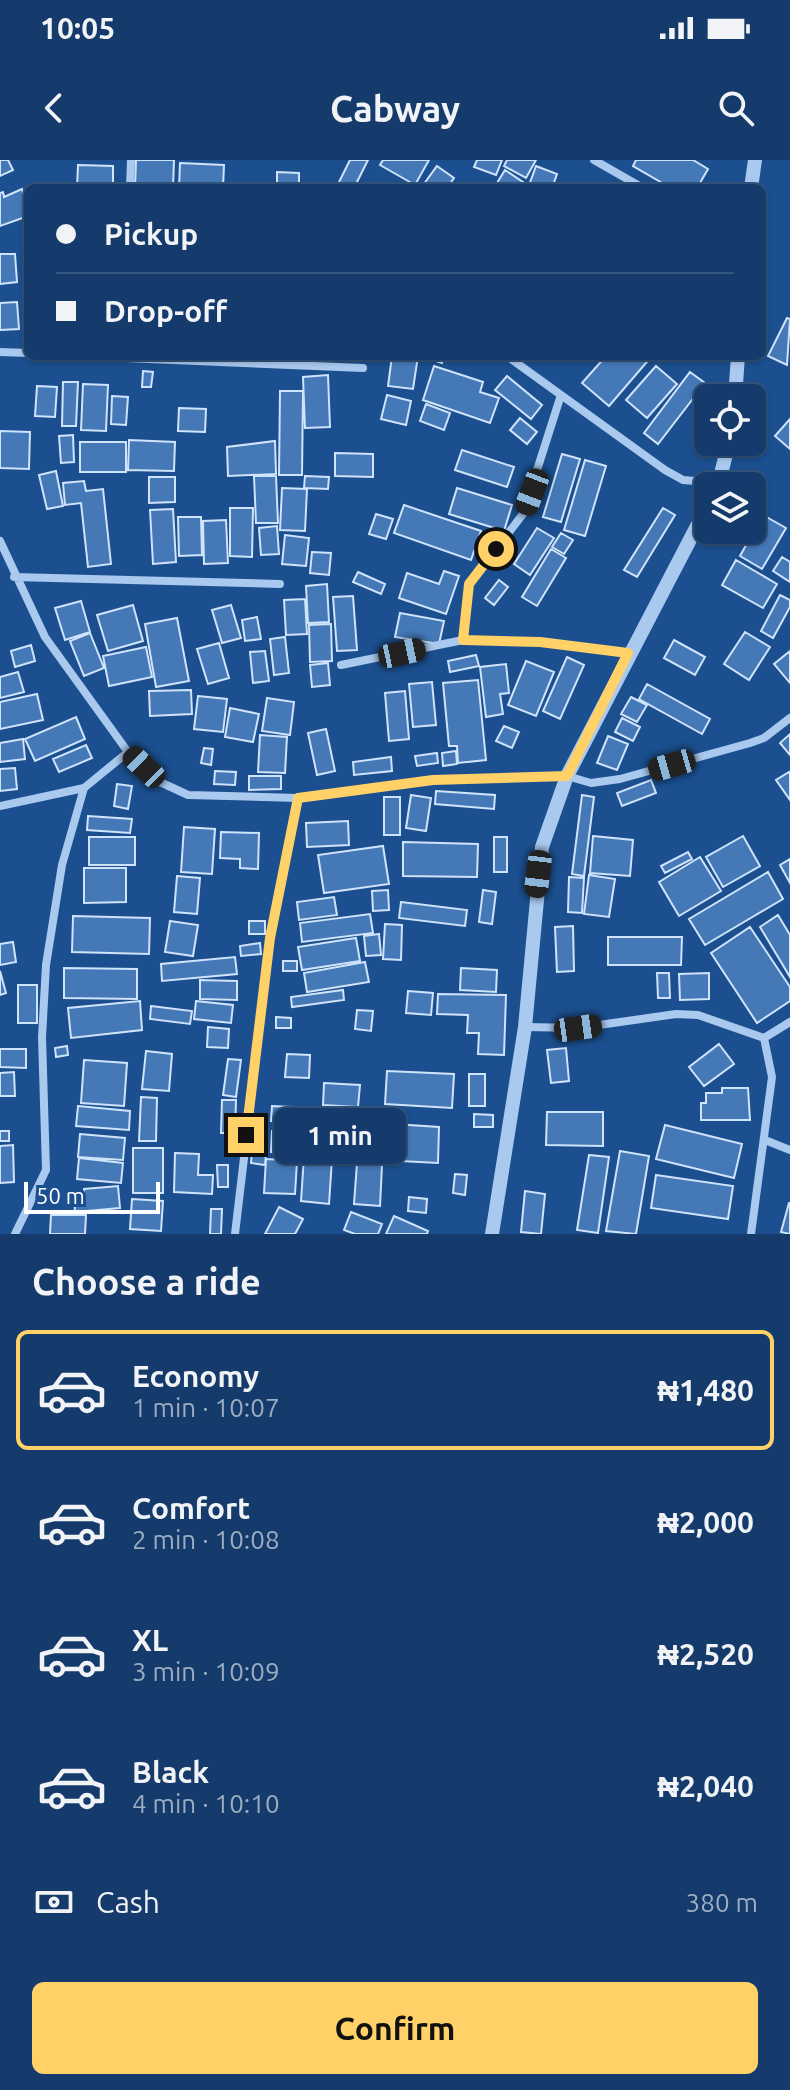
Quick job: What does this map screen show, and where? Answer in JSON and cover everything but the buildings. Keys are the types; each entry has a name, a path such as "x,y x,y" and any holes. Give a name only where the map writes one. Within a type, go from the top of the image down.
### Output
{"street":[{"path":"130,184 131,160"},
{"path":"594,160 636,184"},
{"path":"752,184 755,160"},
{"path":"0,352 24,353"},
{"path":"172,360 363,368"},
{"path":"512,360 560,398 683,480 694,481"},
{"path":"736,384 738,360"},
{"path":"463,640 469,584 523,514 560,398"},
{"path":"492,1234 525,1027 542,847 567,776 628,653 694,531"},
{"path":"0,541 14,577 45,637 128,752 160,782 188,795 298,798 433,780 567,776 591,783 620,779 750,743 764,738 790,718"},
{"path":"14,577 280,584"},
{"path":"341,665 463,640 540,642 628,653"},
{"path":"0,806 84,788 128,752"},
{"path":"15,1234 46,1170 42,1037 46,965 59,878 84,788"},
{"path":"235,1234 270,938 298,798"},
{"path":"525,1027 578,1028 687,1014 764,1038 790,1022"},
{"path":"751,1234 772,1077 764,1038"},
{"path":"765,1140 790,1150"}],"route":[{"path":"246,1135 270,938 298,798 433,780 567,776 628,653 540,642 463,640 469,584 496,549"}]}
